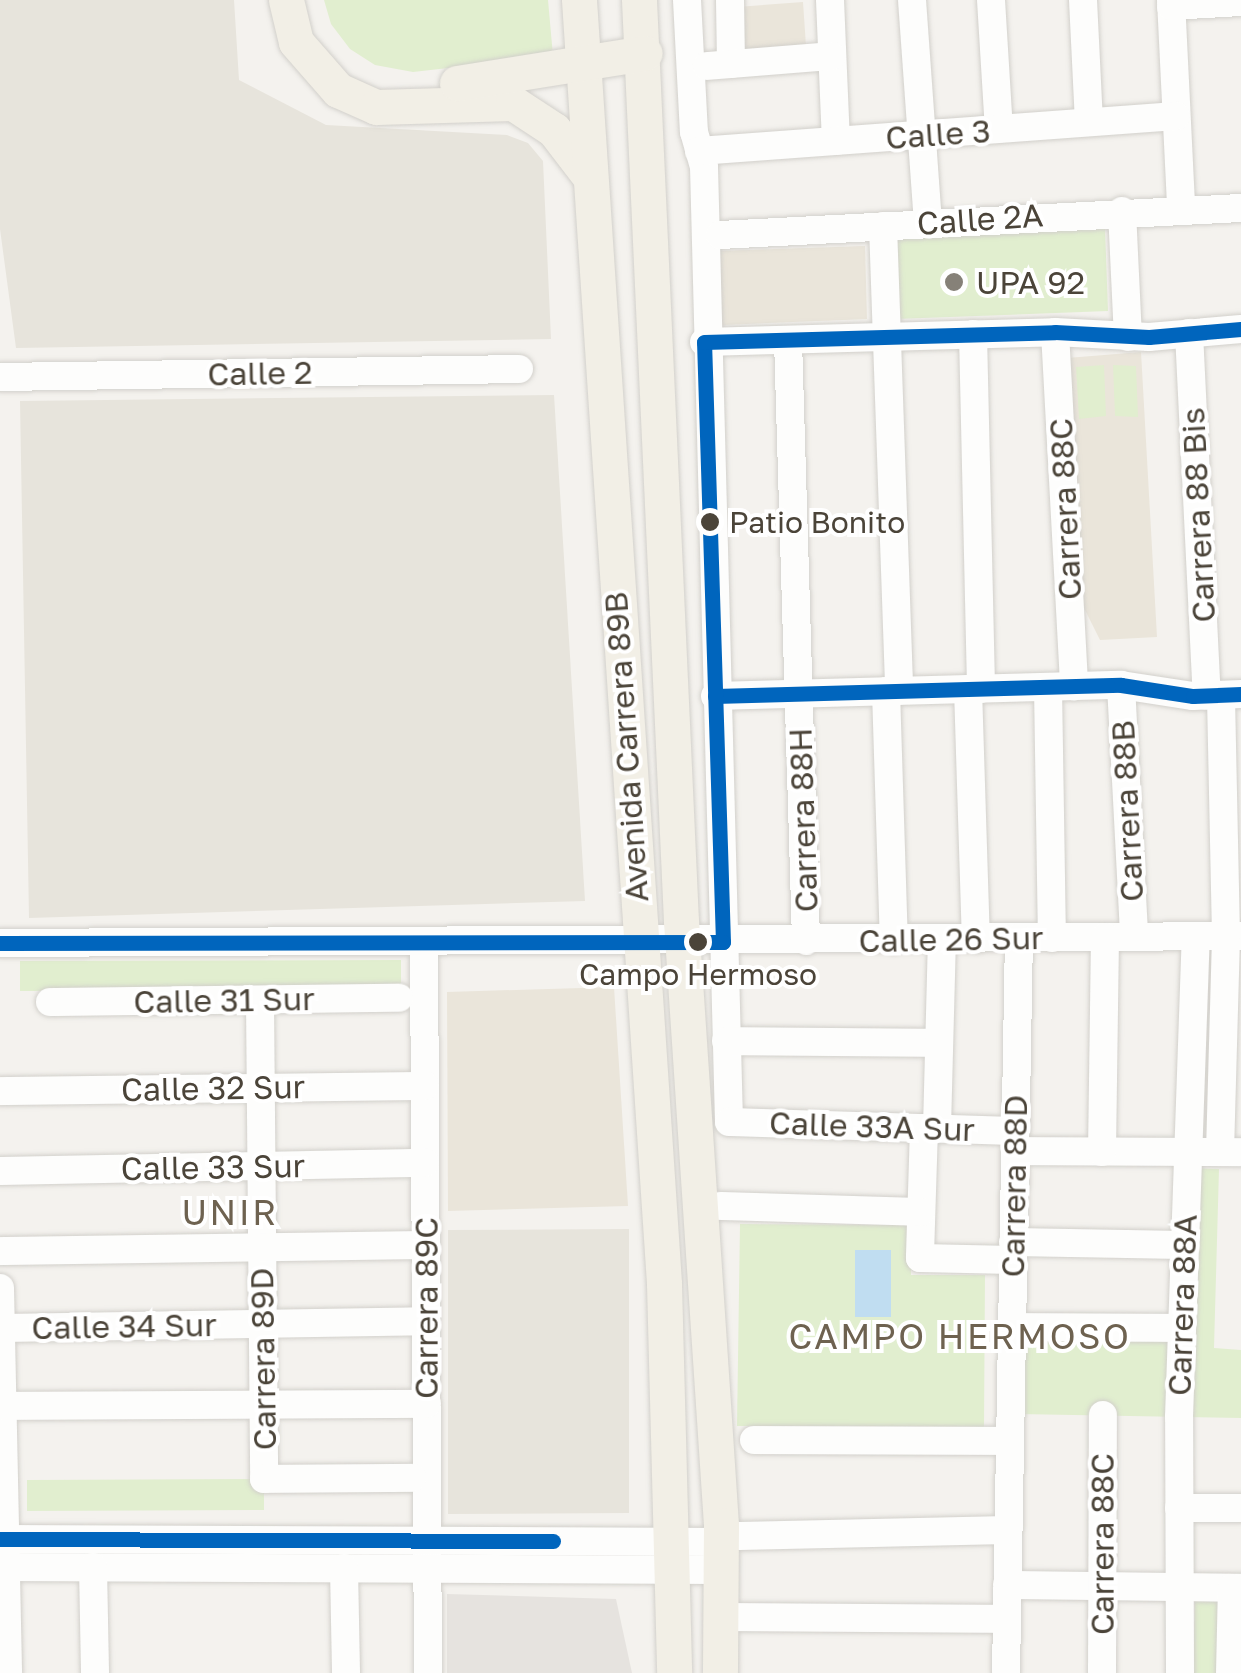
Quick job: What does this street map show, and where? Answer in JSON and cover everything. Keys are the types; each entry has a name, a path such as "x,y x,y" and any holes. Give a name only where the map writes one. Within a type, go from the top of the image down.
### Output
{"main road":[{"path":"286,0 302,52 338,90 376,107 513,103 554,130 590,177"},
{"path":"309,0 315,28 338,63 381,85 438,86 645,53"},
{"name":"Avenida Carrera 89B","path":"579,0 664,1284 674,1673"},
{"name":"Avenida Carrera 89B","path":"639,0 645,53 682,942 727,1549 720,1673"}],"street":[{"path":"687,0 699,151 726,1041 939,1043"},
{"path":"730,0 719,65 832,56"},
{"path":"830,0 836,141"},
{"path":"912,0 928,223"},
{"path":"991,0 999,129"},
{"path":"1083,0 1089,122"},
{"path":"1180,207 1171,3 1241,2"},
{"name":"Calle 3","path":"699,151 1176,116"},
{"name":"Calle 2A","path":"720,235 1180,207 1241,208"},
{"path":"1122,211 1128,337"},
{"path":"883,226 894,940"},
{"path":"704,342 1056,332 1128,337 1241,329"},
{"name":"Carrera 88C","path":"1052,938 1061,687 1056,332"},
{"name":"Carrera 88 Bis","path":"1189,333 1223,695 1234,936 1230,1152"},
{"path":"973,334 976,939"},
{"name":"Carrera 88H","path":"788,340 806,941"},
{"name":"Calle 2","path":"0,377 520,370"},
{"path":"715,696 1120,685 1223,695"},
{"name":"Carrera 88B","path":"1120,685 1134,937"},
{"name":"Carrera 88A","path":"1180,1673 1178,1508 1183,1245 1196,936"},
{"name":"Calle 26 Sur","path":"0,943 723,942 1234,936"},
{"path":"1102,1152 1104,937"},
{"name":"Carrera 88D","path":"1006,1673 1019,938"},
{"path":"942,939 939,1043 921,1212 920,1258 1183,1245"},
{"name":"Carrera 89C","path":"424,942 428,1673"},
{"name":"Calle 31 Sur","path":"50,1002 399,998"},
{"name":"Carrera 89D","path":"260,1000 264,1479 412,1478"},
{"name":"Calle 33A Sur","path":"726,1041 729,1122 931,1128 1102,1152 1230,1152"},
{"name":"Calle 32 Sur","path":"0,1091 425,1086"},
{"name":"Calle 33 Sur","path":"0,1171 426,1163"},
{"path":"720,1206 921,1212"},
{"path":"0,1251 426,1245"},
{"path":"0,1288 8,1673"},
{"name":"Calle 34 Sur","path":"1,1328 426,1321"},
{"path":"1012,1326 1182,1328"},
{"path":"2,1406 427,1404"},
{"name":"Carrera 88C","path":"1102,1415 1102,1673"},
{"path":"754,1440 1010,1441"},
{"path":"1178,1508 1241,1508"},
{"path":"3,1553 672,1556 1008,1530"},
{"path":"3,1553 93,1568 344,1568 428,1555"},
{"path":"93,1568 95,1673"},
{"path":"344,1568 346,1673"},
{"path":"1008,1585 1236,1588 1230,1673"},
{"path":"737,1617 1006,1619"}],"shaded area":[{"path":"0,0 234,0 239,80 326,125 507,135 528,143 543,161 551,339 16,348 0,229"},
{"path":"803,2 806,46 740,51 737,7"},
{"path":"865,246 867,319 722,325 720,251"},
{"path":"1141,352 1157,637 1100,640 1082,604 1067,358"},
{"path":"554,395 585,901 29,918 20,401"},
{"path":"614,987 628,1206 448,1211 447,992"},
{"path":"629,1229 629,1513 448,1514 448,1230"},
{"path":"447,1594 616,1599 632,1673 447,1673"}],"green space":[{"path":"324,0 548,0 553,56 413,72 375,65 350,49 331,24"},
{"path":"1105,229 1108,311 895,319 893,237"},
{"path":"1104,365 1106,416 1079,419 1076,367"},
{"path":"1113,365 1136,366 1138,417 1115,416"},
{"path":"401,960 401,990 20,991 20,961"},
{"path":"1186,1168 1219,1169 1214,1348 1241,1350 1241,1418 1018,1414 1021,1332 1179,1332"},
{"path":"740,1224 911,1225 911,1275 985,1275 984,1427 737,1426"},
{"path":"264,1479 264,1510 27,1511 27,1480"},
{"path":"1195,1598 1225,1599 1223,1673 1193,1673"}],"water":[{"path":"855,1250 891,1250 891,1317 855,1317"}],"transit line":[{"path":"723,942 704,342 1055,332 1149,337 1241,329"},
{"path":"715,696 1121,685 1193,696 1241,694"},
{"path":"0,943 723,942"},
{"path":"0,1539 553,1541"}],"place":[{"name":"UPA 92","path":"954,282"},
{"name":"Patio Bonito","path":"710,522"},
{"name":"Campo Hermoso","path":"698,942"}],"district":[{"name":"UNIR","path":"230,1212"},
{"name":"CAMPO HERMOSO","path":"960,1336"}]}
